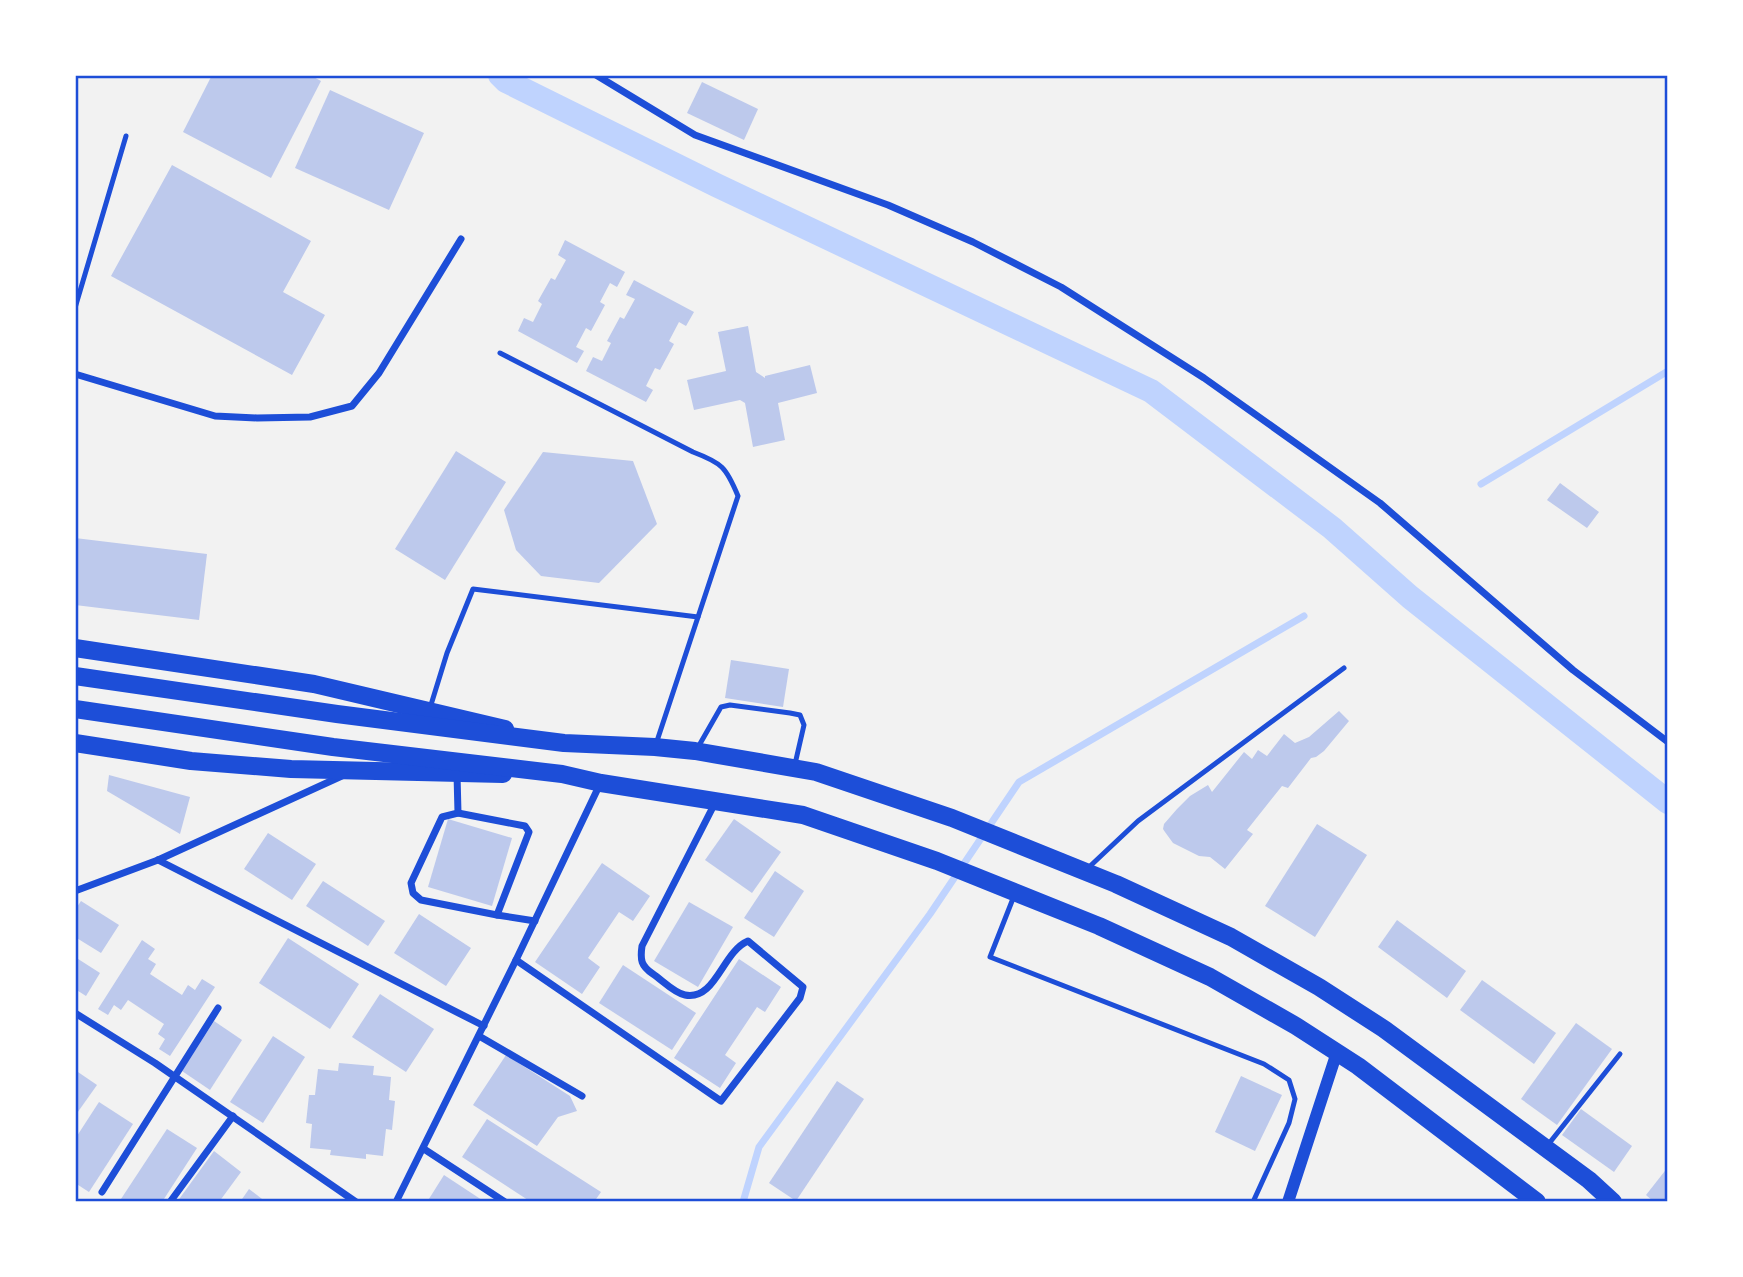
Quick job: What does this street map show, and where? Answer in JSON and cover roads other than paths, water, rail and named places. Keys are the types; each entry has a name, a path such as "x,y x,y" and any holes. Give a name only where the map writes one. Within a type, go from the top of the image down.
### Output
{"main road":[{"path":"75,648 313,684 564,743"},
{"path":"75,676 564,743 695,751 816,772 918,807 1084,871 1231,937 1320,987 1384,1029 1589,1180 1613,1202"},
{"path":"75,709 333,747 562,775 803,815 904,850 1099,926 1210,977 1337,1052 1537,1202"},
{"path":"75,743 191,761 291,769 562,775"}],"street":[{"path":"596,75 695,135 888,205 973,242 1061,287 1204,378 1380,503 1573,670 1668,742"},
{"path":"75,374 215,416 310,417 352,406 379,373 461,239"},
{"path":"75,891 158,860 354,771"},
{"path":"457,773 458,814"},
{"path":"396,1202 601,783"},
{"path":"516,960 721,1101 800,998 803,987 748,941 738,945 706,991 695,995 683,995 644,968 640,959 642,946 716,801"},
{"path":"497,915 529,832 525,826 458,814 442,817 411,883 413,893 421,900 497,915 535,921"},
{"path":"158,860 484,1026"},
{"path":"102,1192 218,1008"},
{"path":"75,1013 233,1116 356,1202"},
{"path":"479,1036 582,1096"},
{"path":"1288,1202 1337,1052"},
{"path":"170,1202 233,1116"},
{"path":"424,1149 505,1202"}],"lane":[{"path":"75,308 126,136"},
{"path":"500,353 693,452 718,461 731,477 738,496 654,747"},
{"path":"430,711 447,653 473,589 698,617"},
{"path":"1084,871 1138,821 1344,668"},
{"path":"695,751 721,707 730,705 790,713 800,715 804,726 794,768"},
{"path":"1008,890 989,957 1264,1064 1289,1080 1295,1099 1289,1123 1253,1202"},
{"path":"1545,1148 1619,1054"}],"waterway":[{"path":"500,75 506,81 716,185 1151,391 1332,528 1410,597 1668,802"},
{"path":"1481,484 1668,371"},
{"path":"743,1202 759,1147 930,914 1019,782 1304,616"}]}
